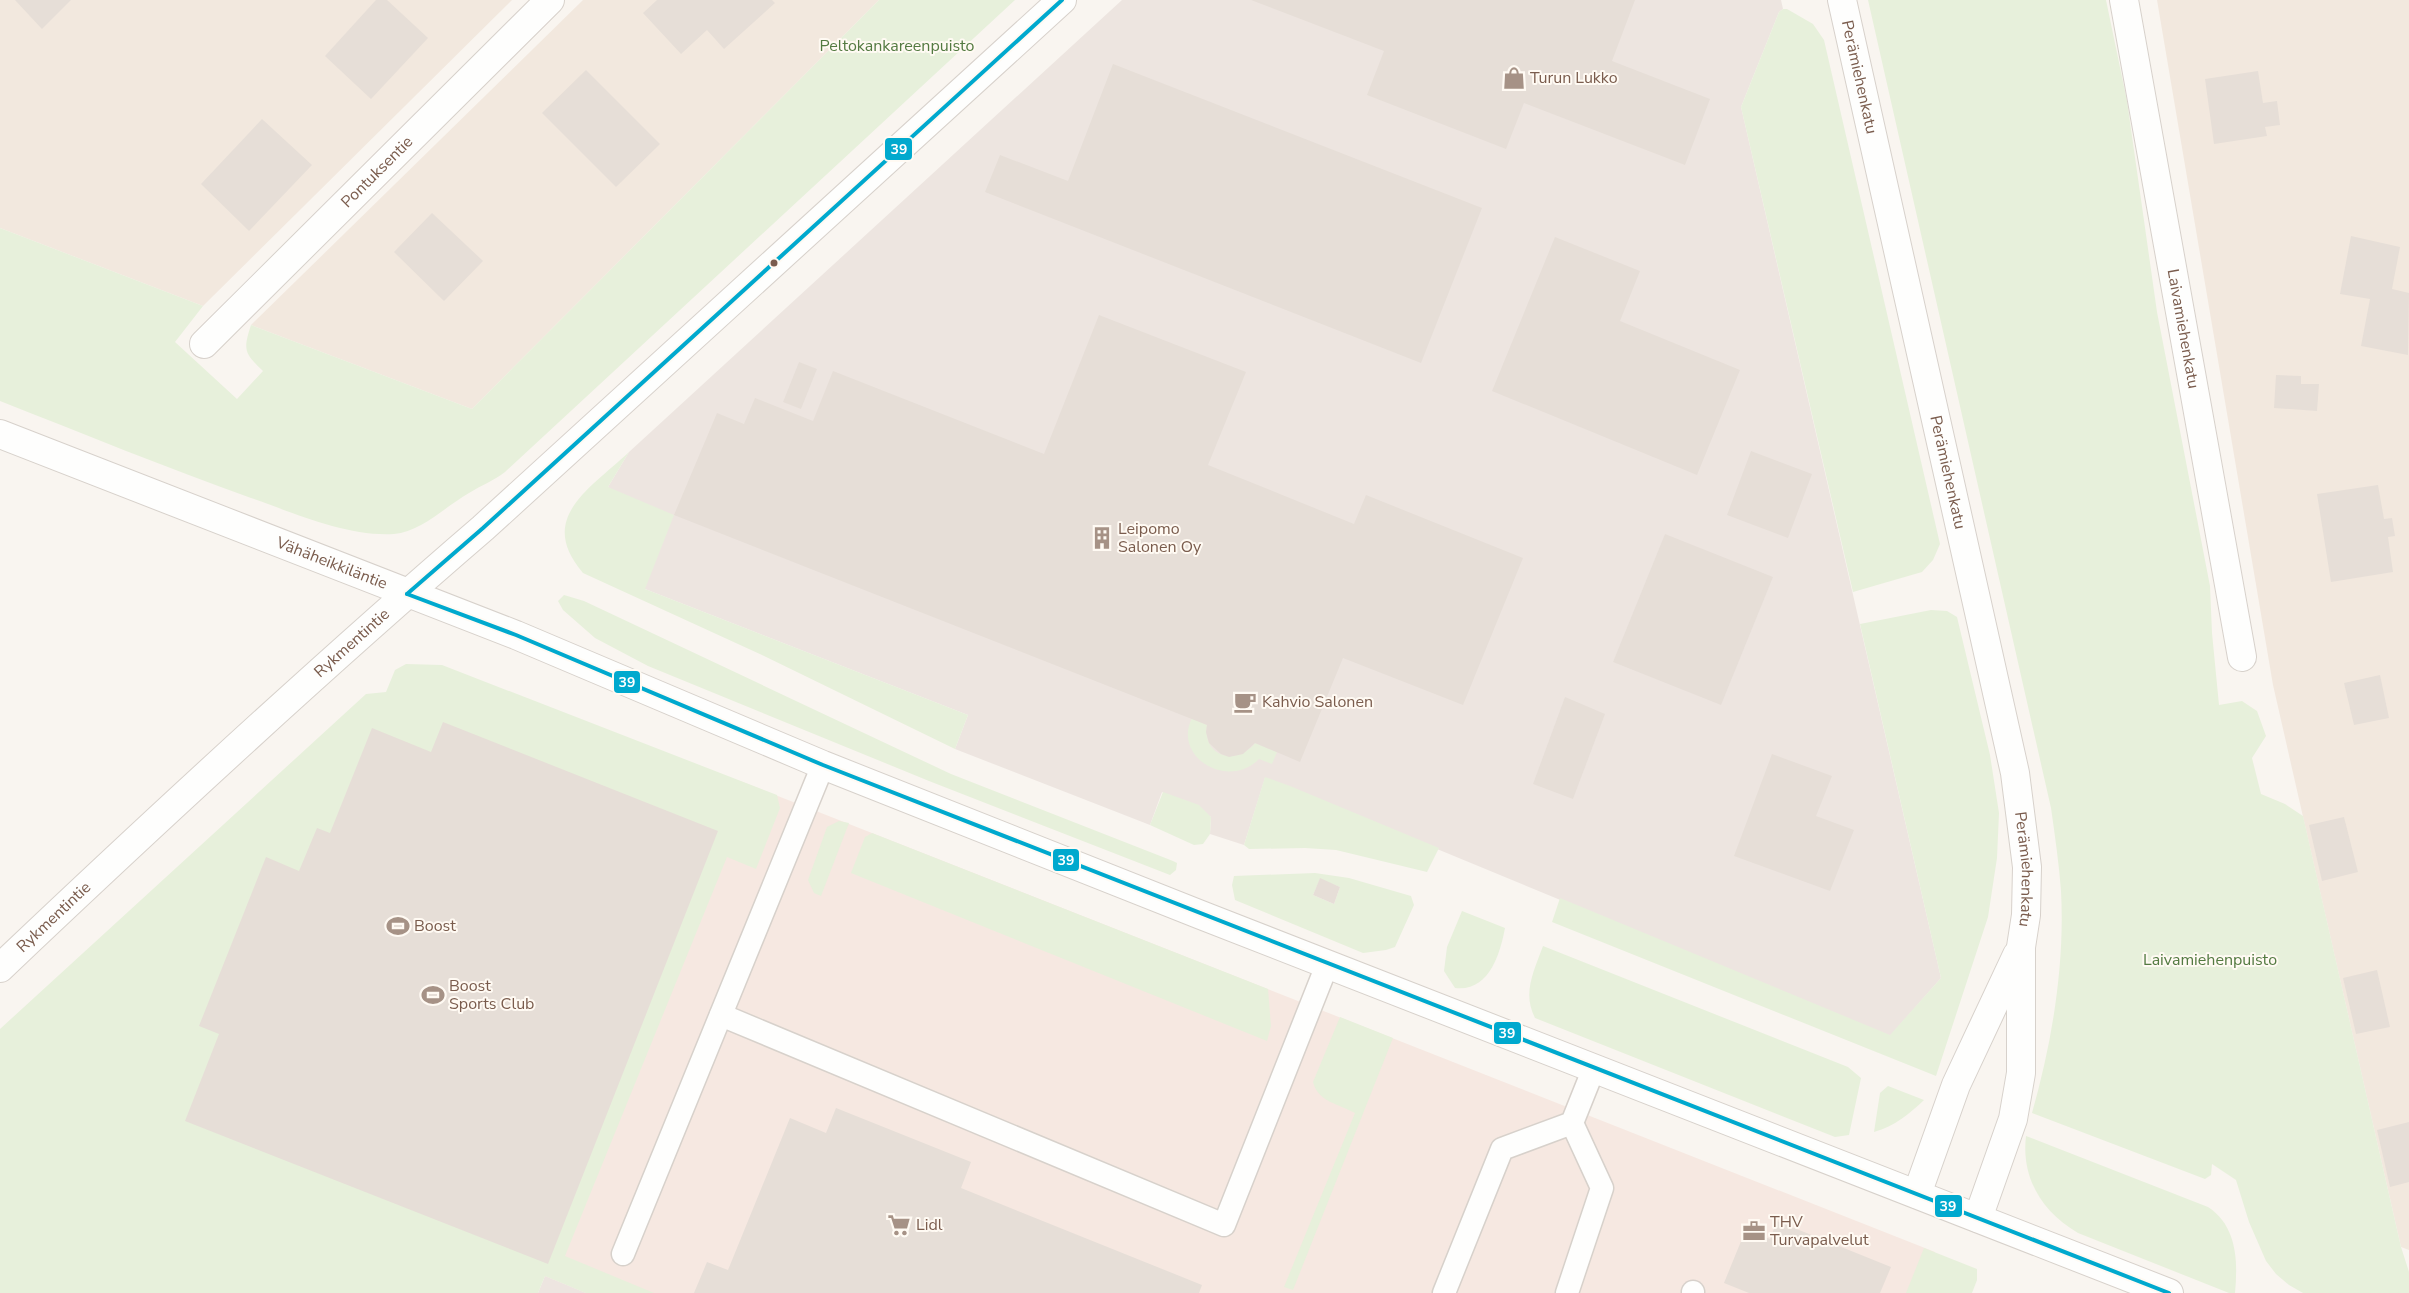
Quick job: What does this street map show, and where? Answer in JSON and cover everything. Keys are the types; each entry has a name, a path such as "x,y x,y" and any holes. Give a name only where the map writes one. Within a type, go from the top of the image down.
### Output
{"street":[{"name":"Pontuksentie","path":"204,344 550,0"},
{"name":"Rykmentintie","path":"0,968 130,844 407,594 484,528 1062,0"},
{"name":"Perämiehenkatu","path":"1842,0 2015,772 2026,867 2026,915 2021,947 2021,1073 2013,1119 1978,1218"},
{"name":"Laivamiehenkatu","path":"2124,0 2242,657"},
{"name":"Vähäheikkiläntie","path":"0,434 516,635 823,765 1327,965 2169,1293"},
{"name":"Perämiehenkatu","path":"1917,1194 1956,1085 2021,947"}],"lane":[{"path":"623,1254 823,765"},
{"path":"721,1015 1224,1225 1327,965"},
{"path":"1567,1293 1602,1188 1572,1123 1594,1068"},
{"path":"1444,1293 1502,1149 1572,1123"}],"shaded area":[{"path":"0,0 512,0 203,306 0,228"},
{"path":"583,0 879,0 472,409 251,325"},
{"path":"1122,0 1781,0 1783,9 1779,12 1741,107 1941,978 1890,1036 1265,778 1244,845 1210,834 1211,817 1162,792 1150,825 955,749 968,715 645,589 608,487 629,452"},
{"path":"2157,0 2409,0 2409,1250 2401,1247 2273,685"},
{"path":"740,781 1935,1252 1919,1293 586,1293 545,1276"},
{"path":"545,1276 586,1293 538,1293"}],"green space":[{"name":"Peltokankareenpuisto","path":"879,0 1015,0 505,472 460,498 414,529 394,534 376,534 358,532 321,523 188,475 0,401 0,228 203,306 175,342 237,399 263,371 252,360 247,351 246,346 251,325 472,409"},
{"name":"Laivamiehenpuisto","path":"1868,0 2106,0 2127,101 2157,312 2210,586 2212,633 2219,705 2242,701 2257,711 2266,736 2252,758 2261,794 2285,804 2303,816 2401,1247 2409,1272 2409,1293 2303,1293 2289,1285 2276,1274 2266,1261 2249,1222 2236,1180 2212,1164 2211,1175 2205,1179 2032,1113 2046,1059 2056,1004 2061,947 2061,891 2051,808"},
{"path":"1787,9 1813,24 1824,40 1940,544 1933,560 1922,572 1853,592 1741,107 1779,12"},
{"path":"629,452 608,487 674,515 645,589 968,715 955,749 762,655 583,573 570,554 565,536 567,520 574,506 585,492"},
{"path":"564,595 584,601 951,774 1173,861 1177,863 1176,870 1170,875 929,781 648,666 595,638 563,610 558,601"},
{"path":"1931,610 1947,611 1957,617 1990,755 1999,813 1997,858 1988,917 1936,1076 1552,922 1560,898 1890,1035 1941,978 1860,624"},
{"name":"Boost","path":"406,664 442,665 777,795 780,808 756,869 727,857 565,1256 654,1293 586,1293 545,1276 538,1293 0,1293 0,1029 366,694 386,692 395,670"},
{"path":"1192,718 1207,725 1207,736 1215,751 1222,755 1239,755 1255,743 1277,752 1272,764 1259,759 1247,768 1233,771 1219,770 1207,765 1196,757 1190,746 1188,733"},
{"path":"1265,777 1439,848 1427,872 1336,850 1305,848 1249,849 1244,845"},
{"path":"1163,792 1199,805 1211,817 1210,834 1203,844 1194,845 1150,825"},
{"path":"839,821 849,823 821,896 814,893 808,880 827,827"},
{"path":"872,833 1268,989 1271,1026 1267,1041 851,873 865,837"},
{"path":"1315,873 1349,878 1411,896 1414,905 1395,947 1363,953 1235,900 1232,885 1234,876","holes":["1320,879 1340,887 1334,904 1313,895"]},
{"path":"1462,911 1505,928 1496,959 1484,978 1467,988 1455,988 1444,971 1447,947"},
{"path":"1543,946 1848,1067 1861,1078 1849,1135 1835,1137 1535,1018 1531,1009 1529,991 1533,973"},
{"path":"1340,1017 1393,1038 1293,1290 1284,1287 1355,1113 1324,1098 1319,1094 1313,1082"},
{"path":"1888,1086 1924,1100 1901,1119 1874,1132 1880,1093"},
{"path":"2026,1136 2208,1207 2225,1224 2234,1245 2235,1293 2229,1293 2078,1233 2065,1225 2044,1204 2031,1180 2025,1151"},
{"path":"1924,1248 1977,1269 1977,1280 1972,1293 1906,1293"}],"building":[{"path":"15,0 71,0 42,29"},
{"path":"376,0 387,0 428,38 371,99 325,56"},
{"path":"657,0 772,0 775,3 724,49 707,30 681,54 643,13"},
{"name":"Turun Lukko","path":"1251,0 1635,0 1612,61 1710,99 1685,165 1524,103 1506,149 1367,95 1384,51"},
{"path":"1113,64 1482,208 1421,363 985,192 1000,155 1068,181"},
{"path":"586,70 660,144 616,187 542,113"},
{"path":"2258,71 2263,103 2277,101 2280,125 2265,127 2267,136 2214,144 2205,79"},
{"path":"262,119 312,165 249,231 201,184"},
{"path":"432,213 483,261 444,301 394,252"},
{"path":"2351,236 2400,247 2392,289 2409,293 2408,355 2361,346 2370,299 2340,294"},
{"path":"1555,237 1640,271 1620,321 1740,370 1697,475 1492,391"},
{"name":"Leipomo Salonen Oy","path":"1099,315 1246,372 1208,465 1354,524 1366,495 1523,558 1463,705 1343,658 1300,762 1255,743 1243,754 1229,757 1221,754 1209,743 1206,732 1207,725 674,515 717,413 744,424 755,398 813,421 833,371 1044,454"},
{"path":"799,362 817,369 801,409 783,402"},
{"path":"2276,375 2301,376 2301,384 2319,384 2317,411 2274,408"},
{"path":"1751,451 1812,474 1788,538 1727,515"},
{"path":"2378,485 2384,519 2392,518 2395,536 2388,537 2393,572 2331,582 2317,494"},
{"path":"1665,534 1773,577 1721,705 1613,662"},
{"path":"2380,675 2389,718 2354,725 2344,683"},
{"path":"1565,697 1605,714 1573,799 1533,784"},
{"name":"Boost Sports Club","path":"443,722 718,831 548,1264 185,1121 219,1034 199,1026 266,857 299,871 317,828 330,833 372,728 431,752"},
{"path":"1772,754 1832,776 1816,816 1854,830 1830,891 1734,856"},
{"path":"2344,817 2358,872 2322,881 2309,825"},
{"path":"1320,878 1340,887 1334,904 1313,895"},
{"path":"2377,970 2390,1027 2356,1034 2343,978"},
{"name":"Lidl","path":"836,1108 971,1162 961,1188 1202,1285 1199,1293 694,1293 707,1262 728,1270 790,1118 826,1133"},
{"path":"2409,1122 2409,1182 2390,1187 2377,1130"},
{"path":"1777,1221 1891,1267 1880,1293 1749,1293 1724,1283 1746,1229 1770,1239"}],"transit line":[{"name":"39","path":"407,594 483,528 1062,0"},
{"name":"39","path":"407,594 516,635 823,765 2169,1293"}],"place":[{"name":"Turun Lukko","path":"1514,78"},
{"name":"Leipomo Salonen Oy","path":"1102,538"},
{"name":"Kahvio Salonen","path":"1245,702"},
{"name":"Boost","path":"398,926"},
{"name":"Boost Sports Club","path":"433,995"},
{"name":"Lidl","path":"899,1225"},
{"name":"THV Turvapalvelut","path":"1754,1231"}]}
